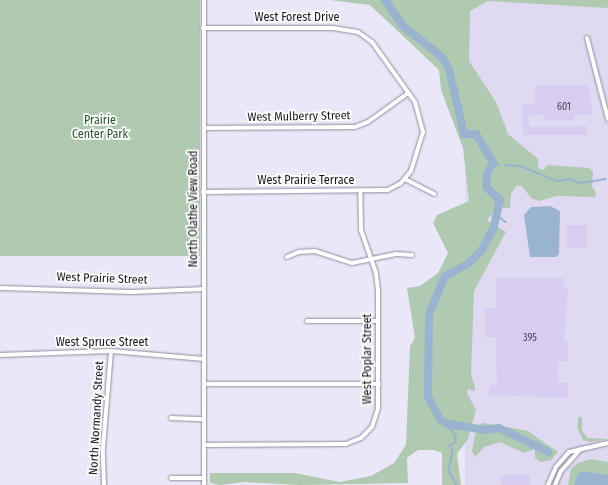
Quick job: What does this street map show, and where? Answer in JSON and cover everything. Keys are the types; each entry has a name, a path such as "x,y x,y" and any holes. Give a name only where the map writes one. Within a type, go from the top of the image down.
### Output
{"street":[{"name":"North Olathe View Road","path":"204,0 204,485"},
{"name":"West Forest Drive","path":"203,28 352,30 372,42 408,93"},
{"path":"587,38 608,119"},
{"name":"West Mulberry Street","path":"204,128 355,127 374,119 408,93"},
{"name":"West Prairie Terrace","path":"204,192 388,190 405,179 414,165 423,132 420,112 408,93"},
{"path":"405,179 434,194"},
{"name":"West Poplar Street","path":"204,445 350,443 364,436 376,420 379,384 378,290 372,261 361,230 360,191"},
{"path":"287,257 299,252 315,251 352,263 372,261 388,255 412,255"},
{"name":"West Prairie Street","path":"0,288 132,292 204,289"},
{"path":"307,320 378,321"},
{"name":"West Spruce Street","path":"0,355 111,352 204,359"},
{"name":"North Normandy Street","path":"104,485 103,447 111,352"},
{"path":"204,384 379,384"},
{"path":"171,418 204,419"},
{"path":"548,485 561,459 569,452 608,443"},
{"path":"555,485 561,471 581,449"},
{"path":"171,478 204,478"}],"shaded area":[{"path":"465,1 608,1 608,485 465,485"}],"green space":[{"name":"Prairie Center Park","path":"0,0 200,0 200,256 0,256"},
{"path":"330,0 608,0 608,8 488,1 470,11 469,61 496,102 508,134 538,159 538,168 543,170 548,165 589,168 593,171 592,187 596,192 595,197 557,196 539,201 531,198 522,186 516,186 511,194 510,208 497,208 487,220 506,232 474,291 471,373 475,391 468,389 467,393 476,410 468,439 457,454 461,485 442,485 442,453 434,450 418,450 407,458 408,483 300,485 244,482 220,485 210,483 210,473 295,473 340,482 371,476 394,463 406,445 410,346 415,338 407,288 420,286 438,273 448,253 433,223 437,215 469,201 463,148 441,90 439,70 370,5"},
{"path":"579,416 582,418 582,431 588,438 608,439 590,442 583,440 577,427"},
{"path":"484,423 528,431 558,452 551,460 541,462 535,458 535,449 524,453 500,442 484,447 475,457 472,451 475,435 478,425"},
{"path":"590,459 608,462 608,475 580,472 574,485 568,485 571,469 578,463"}],"water":[{"path":"550,206 560,211 559,254 556,257 530,257 524,215 531,207"},
{"path":"583,471 608,475 608,485 574,485 578,473"}],"building":[{"path":"539,85 588,85 593,115 574,115 574,120 544,120 544,115 529,115 529,127 587,126 587,135 523,135 523,104 535,103 535,89"},
{"path":"567,225 587,225 587,248 567,248"},
{"path":"496,278 564,278 564,289 568,289 564,342 568,342 568,361 558,361 558,383 568,383 568,398 489,395 489,385 497,385 496,337 485,337 485,308 496,308"},
{"path":"501,475 530,475 530,485 501,485"}],"waterway":[{"path":"385,0 403,26 442,57 449,69 464,134 476,134 493,162 487,174 486,187 500,200 494,227 481,251 468,264 445,276 429,314 428,397 441,420 448,424 486,430 499,428 548,452"},
{"path":"493,162 499,165"},
{"path":"505,165 520,166 557,181 568,179 581,183 606,179"},
{"path":"498,216 506,222"},
{"path":"441,420 456,435 456,443 450,446 453,452 449,471 457,485"}]}
